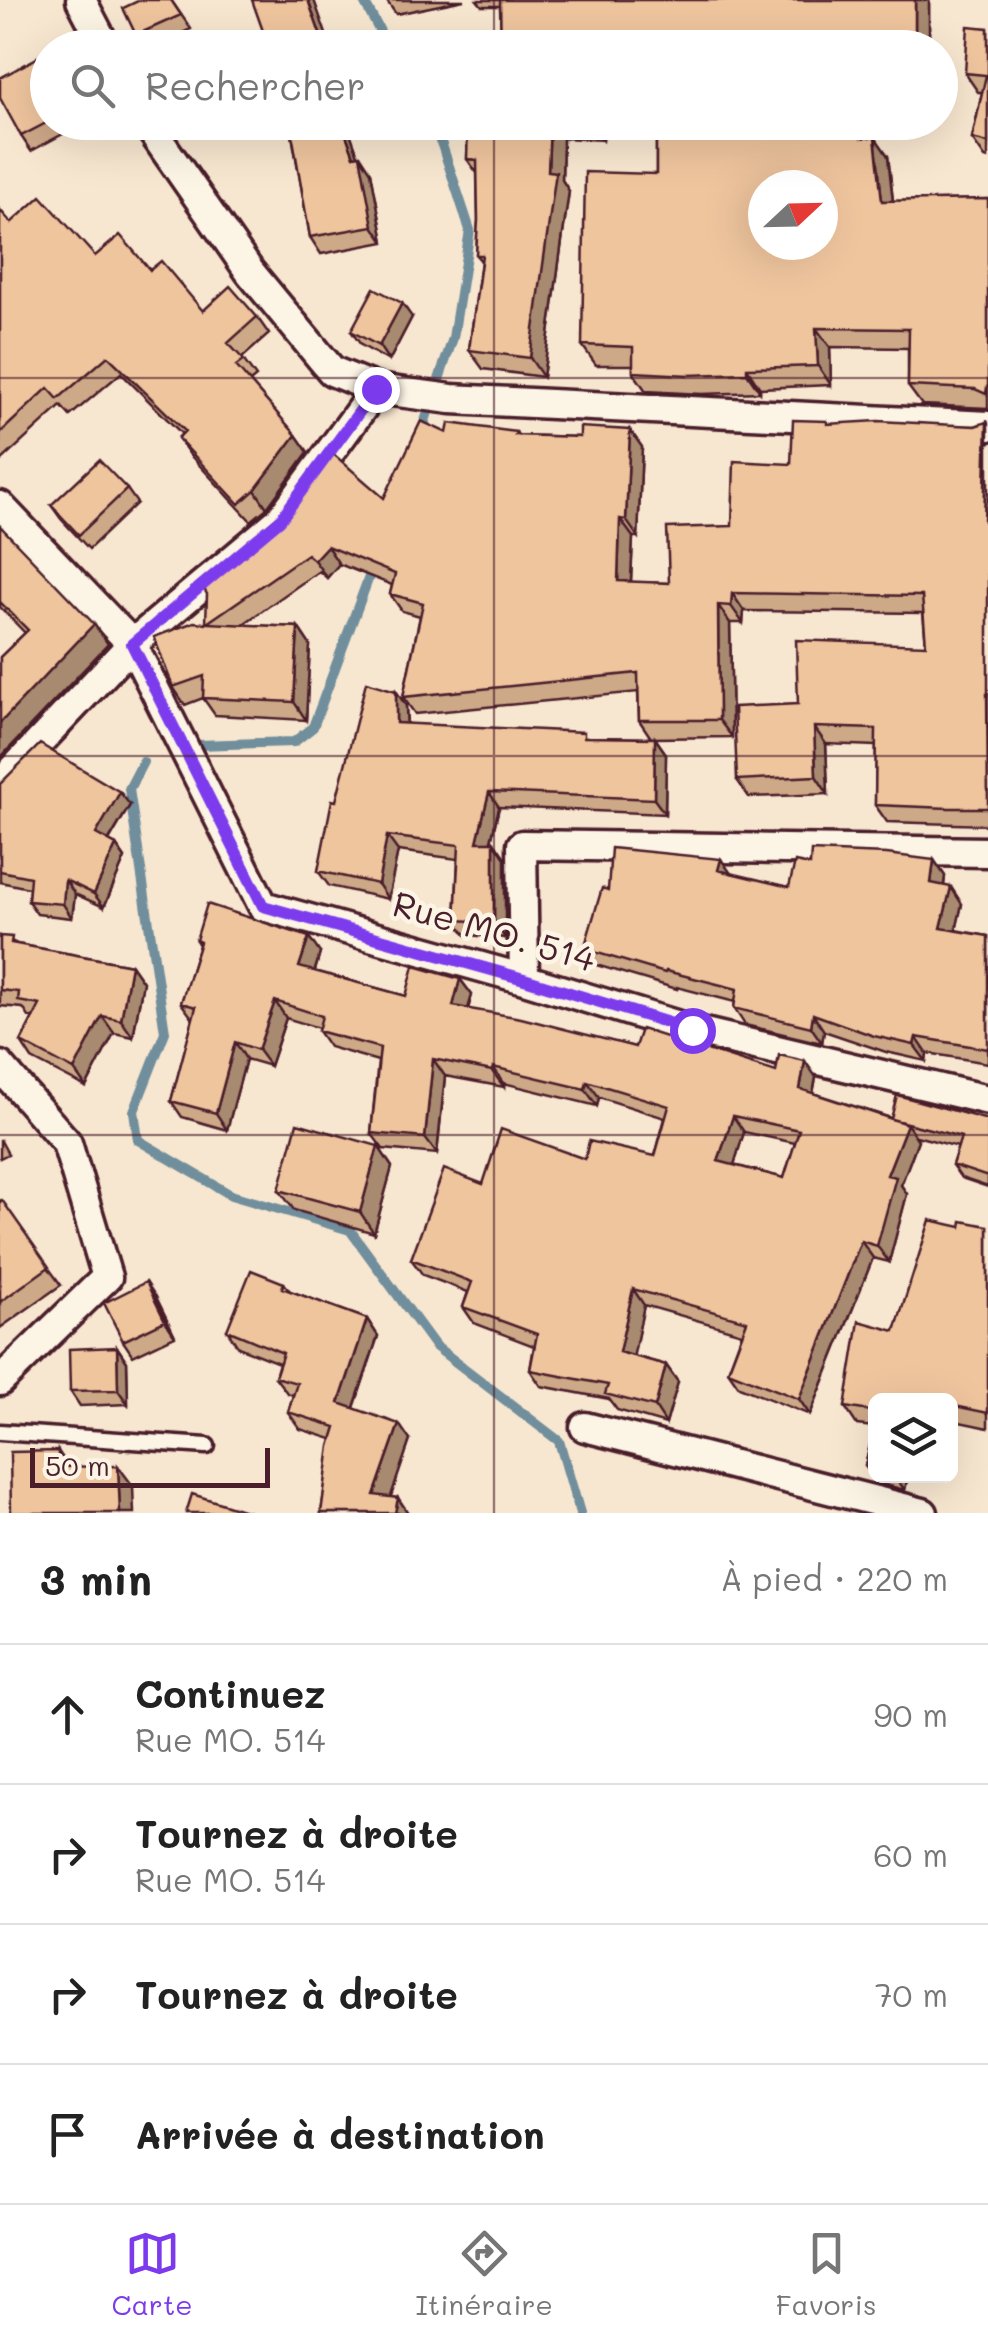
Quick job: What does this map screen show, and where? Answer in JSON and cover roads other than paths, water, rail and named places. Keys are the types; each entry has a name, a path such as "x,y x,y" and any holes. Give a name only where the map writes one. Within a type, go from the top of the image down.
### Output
{"street":[{"path":"81,0 97,30"},
{"path":"158,140 250,272 332,371 376,389 450,399 988,426"},
{"path":"0,784 132,644 280,520 376,389"},
{"name":"Rue MO. 514","path":"0,506 132,644 263,906 692,1030 988,1100"},
{"path":"524,979 522,844 988,852"},
{"path":"0,1066 67,1143 107,1278 0,1380"},
{"path":"584,1427 924,1513"}],"lane":[{"path":"0,1432 208,1446"}],"waterway":[{"path":"363,0 379,30"},
{"path":"421,433 453,338 470,230 439,140"},
{"path":"198,745 294,742 313,727 373,566"},
{"path":"143,762 129,789 165,1032 134,1111 138,1140 231,1195 350,1230 435,1346 559,1441 580,1513"}]}
